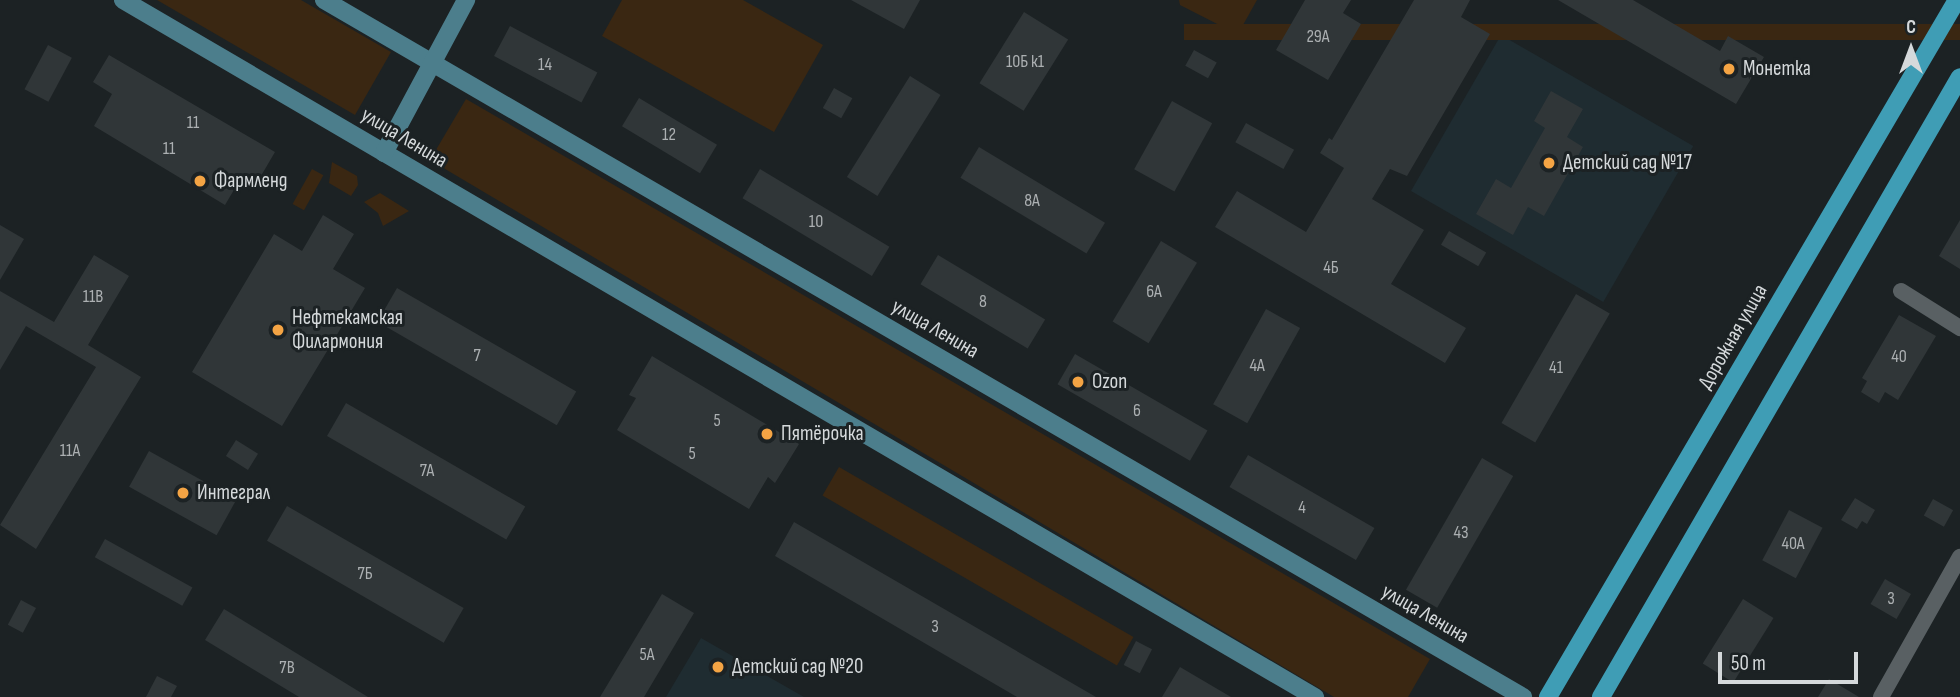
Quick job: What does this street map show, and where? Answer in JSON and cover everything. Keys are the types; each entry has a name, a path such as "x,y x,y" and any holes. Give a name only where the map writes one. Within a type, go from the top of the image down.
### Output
{"main road":[{"name":"улица Ленина","path":"123,0 1315,697"},
{"name":"улица Ленина","path":"324,0 1523,697"},
{"path":"384,153 466,0"},
{"name":"Дорожная улица","path":"1548,697 1957,0"},
{"path":"1601,697 1960,77"}],"street":[{"path":"1901,291 1960,328"},
{"path":"1881,697 1960,557"}],"shaded area":[{"path":"157,0 301,0 391,52 355,115"},
{"path":"622,0 743,0 823,45 774,132 602,36"},
{"path":"1179,0 1257,0 1243,25 1233,32 1180,5"},
{"path":"1184,24 1960,24 1960,40 1184,40"},
{"path":"1501,35 1693,146 1603,302 1411,191"},
{"path":"466,99 1430,659 1408,697 1334,697 430,160"},
{"path":"332,162 357,176 358,185 351,196 329,183"},
{"path":"312,169 323,175 304,210 293,204"},
{"path":"380,193 409,211 383,226 378,213 364,202"},
{"path":"839,467 1133,637 1117,666 822,496"},
{"name":"Детский сад №20","path":"701,638 804,697 666,697"}],"building":[{"path":"851,0 920,0 904,29"},
{"path":"1305,0 1351,0 1343,13 1361,24 1328,80 1276,50"},
{"path":"1414,0 1470,0 1461,17 1490,34 1407,176 1390,169 1372,199 1424,230 1391,284 1466,328 1445,363 1215,227 1237,191 1306,232 1344,168 1320,153 1329,138 1332,140"},
{"path":"1558,0 1633,0 1720,51 1728,36 1764,57 1736,104"},
{"path":"1024,12 1068,40 1024,111 979,83"},
{"path":"510,26 597,72 581,102 494,56"},
{"path":"48,45 72,58 48,102 25,89"},
{"path":"1194,50 1217,63 1208,78 1185,66"},
{"path":"109,55 275,152 258,181 244,173 225,205 94,126 112,94 93,82"},
{"path":"910,76 941,95 877,196 847,177"},
{"path":"834,88 852,98 841,118 823,108"},
{"name":"Детский сад №17","path":"1551,91 1583,109 1567,137 1583,147 1544,216 1528,207 1513,235 1476,214 1496,179 1511,188 1545,128 1534,121"},
{"path":"639,98 717,145 700,173 622,126"},
{"path":"1172,101 1212,123 1174,192 1134,169"},
{"path":"1246,123 1294,150 1283,169 1235,142"},
{"path":"979,147 1105,223 1086,254 960,178"},
{"path":"760,169 889,247 872,276 742,198"},
{"name":"Нефтекамская Филармония","path":"323,215 354,234 333,269 365,288 282,426 192,372 274,234 302,251"},
{"path":"1960,220 1960,269 1939,256"},
{"path":"0,225 24,239 0,280"},
{"path":"1449,231 1486,252 1478,266 1441,245"},
{"path":"1161,241 1197,263 1149,343 1113,322"},
{"path":"94,255 129,276 88,345 141,377 36,549 0,525 96,367 26,326 0,370 0,291 54,322"},
{"path":"938,255 1045,319 1028,349 920,284"},
{"path":"397,288 576,392 557,425 378,322"},
{"path":"1576,294 1610,314 1535,443 1502,423"},
{"path":"1266,309 1300,328 1247,423 1213,404"},
{"path":"1899,315 1936,336 1898,400 1885,392 1879,403 1861,392 1867,381 1862,378"},
{"path":"1075,354 1208,430 1190,461 1058,384"},
{"path":"652,356 799,444 775,483 768,477 749,509 617,430 636,398 629,395"},
{"path":"346,403 525,506 506,539 327,436"},
{"path":"236,440 258,454 248,470 226,456"},
{"name":"Интеграл","path":"149,451 236,499 217,535 129,487"},
{"path":"1248,455 1374,528 1356,560 1230,487"},
{"path":"1482,458 1513,476 1437,608 1406,590"},
{"path":"1855,498 1875,510 1867,524 1862,521 1857,529 1841,520"},
{"path":"1933,499 1953,510 1944,527 1924,516"},
{"path":"287,506 464,608 444,643 267,541"},
{"path":"1789,510 1823,528 1796,578 1762,560"},
{"path":"794,522 1096,697 1017,697 775,556"},
{"path":"105,539 192,587 182,606 95,557"},
{"path":"1885,579 1911,594 1896,619 1870,604"},
{"path":"662,594 694,613 644,697 600,697"},
{"path":"1743,599 1774,618 1733,683 1703,663"},
{"path":"21,600 36,608 23,633 8,625"},
{"path":"224,609 368,697 299,697 205,640"},
{"path":"1136,641 1152,649 1140,673 1124,665"},
{"path":"1180,667 1231,697 1162,697"},
{"path":"157,676 177,686 171,697 146,697"},
{"path":"1829,679 1859,697 1818,697"}],"place":[{"name":"Монетка","path":"1729,69"},
{"name":"Детский сад №17","path":"1549,163"},
{"name":"Фармленд","path":"200,181"},
{"name":"Нефтекамская Филармония","path":"278,330"},
{"name":"Ozon","path":"1078,382"},
{"name":"Пятёрочка","path":"767,434"},
{"name":"Интеграл","path":"183,493"},
{"name":"Детский сад №20","path":"718,667"}]}
